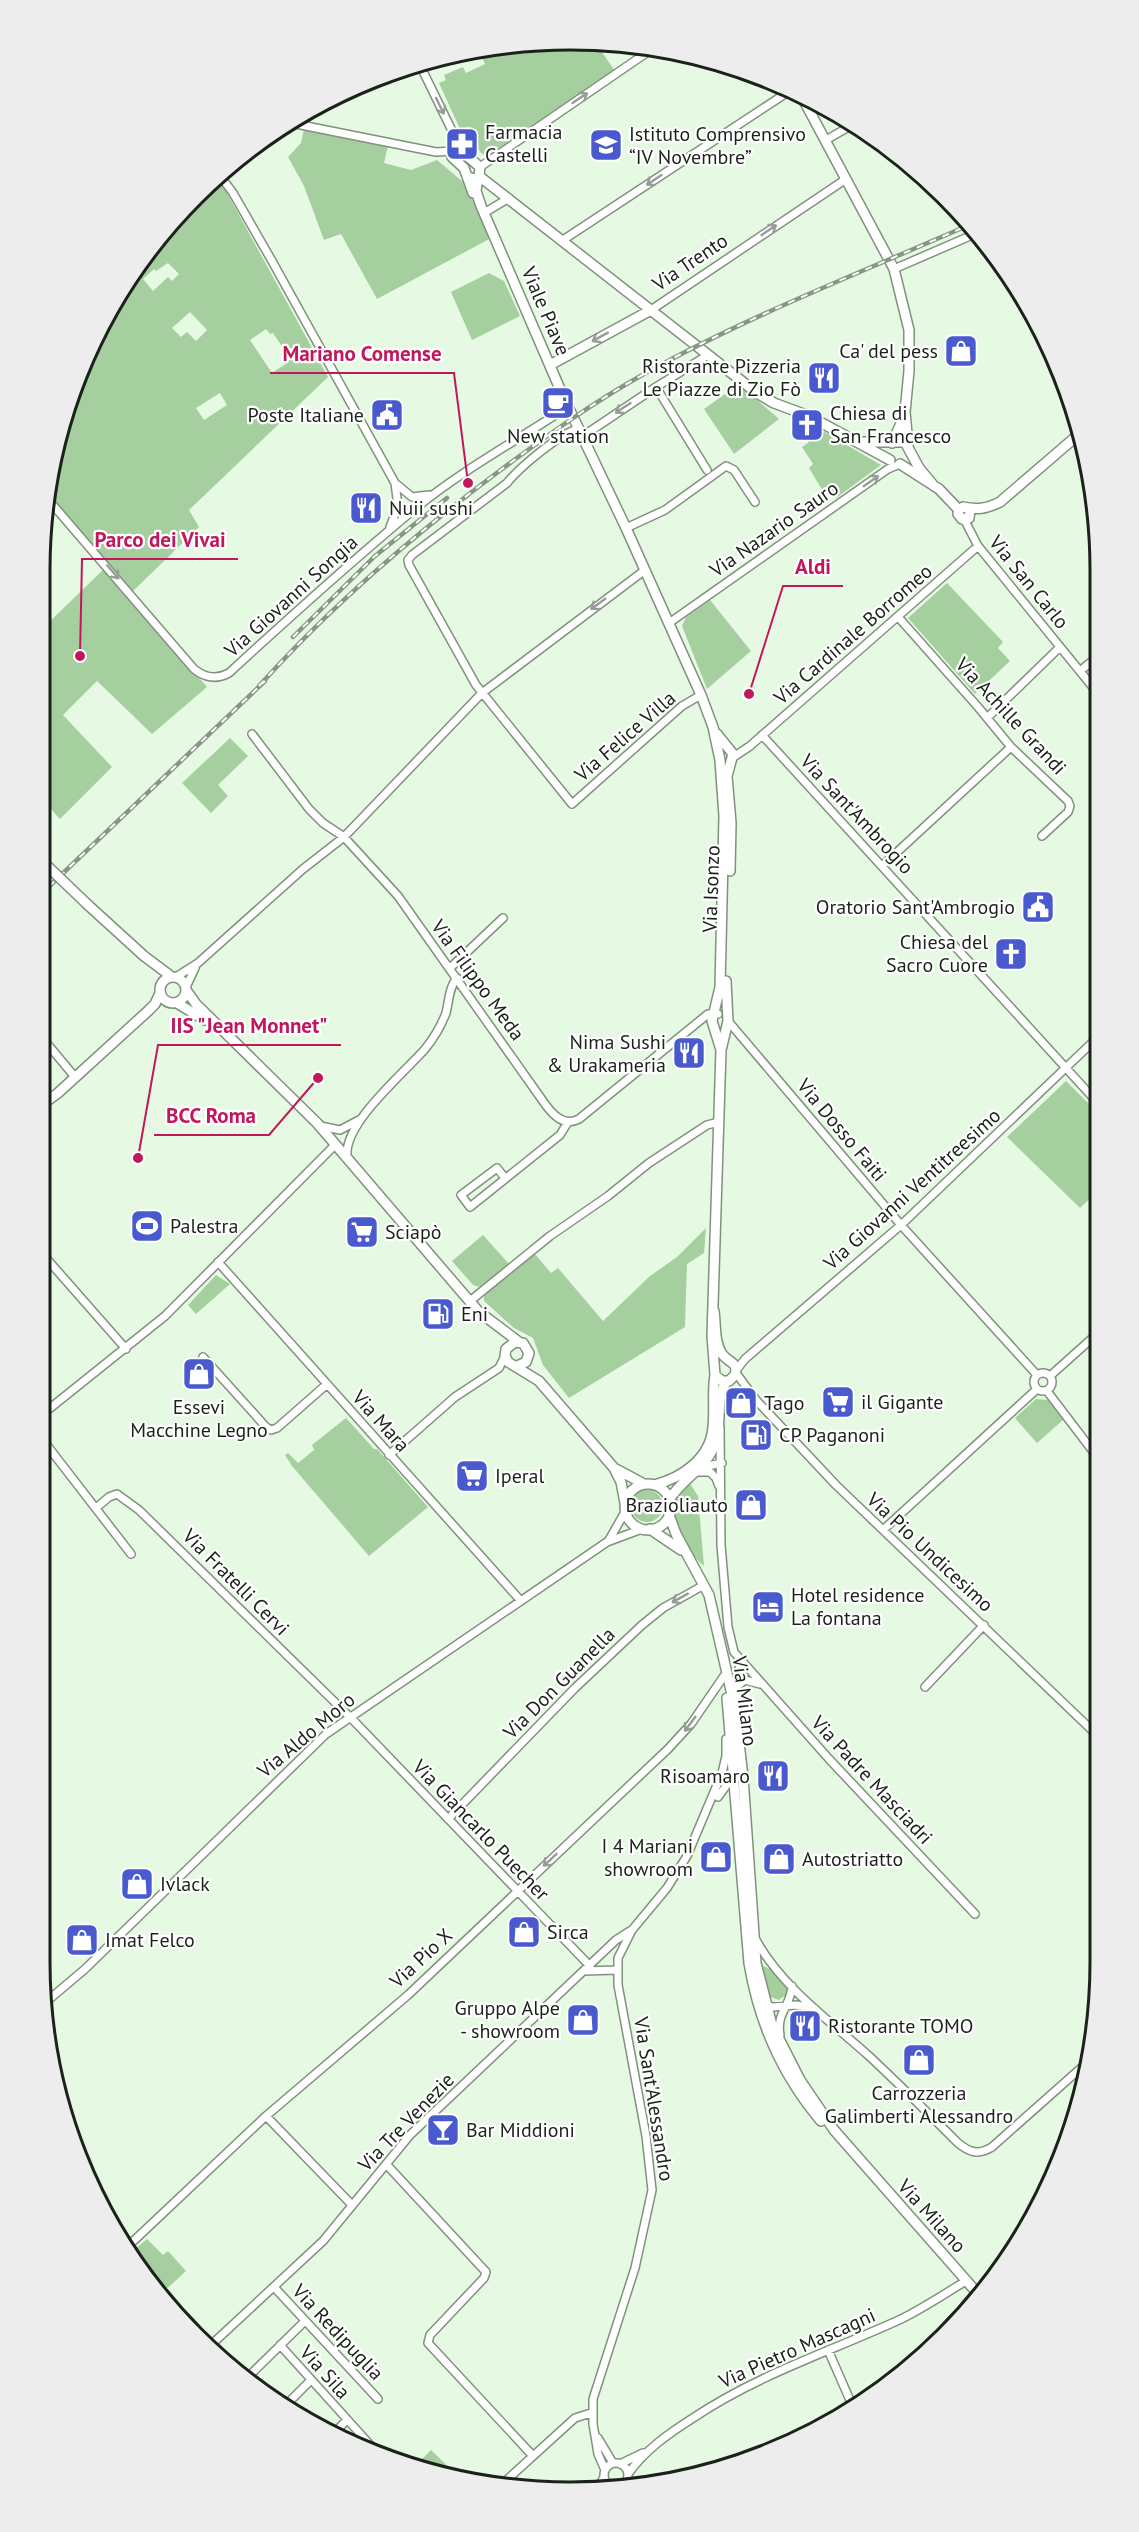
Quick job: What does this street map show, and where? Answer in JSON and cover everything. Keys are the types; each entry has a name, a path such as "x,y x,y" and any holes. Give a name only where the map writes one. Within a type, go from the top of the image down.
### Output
{"street":[{"path":"476,174 644,55"},
{"path":"423,71 458,141 455,154 464,168 476,174"},
{"path":"563,240 783,96"},
{"path":"808,108 894,269 909,330 909,371 905,412 909,459 900,464"},
{"path":"301,125 455,154 476,174 762,396 808,416 849,440 900,464 934,486"},
{"path":"826,140 845,129"},
{"name":"Viale Piave","path":"476,174 474,196 483,209 582,433"},
{"name":"Via Trento","path":"550,365 651,310 846,179"},
{"path":"226,180 395,483 415,502 412,511 402,512 398,504 395,483"},
{"path":"483,209 509,198"},
{"path":"894,269 968,237"},
{"path":"482,693 410,568 408,560 563,436 574,429 582,433 708,355"},
{"path":"656,387 707,470"},
{"name":"Via Giovanni Songia","path":"54,506 194,669 204,676 216,677 229,673 324,585 412,511 474,466 569,406"},
{"path":"890,460 887,449 893,442 905,412"},
{"name":"Via Isonzo","path":"582,433 701,695 723,752 725,846 714,1311"},
{"path":"959,510 963,507 970,510 984,508 1000,502 1073,439"},
{"path":"849,440 868,443 901,441 909,448 919,468 934,486 959,510 959,516 964,519 970,515 970,510"},
{"name":"Via Nazario Sauro","path":"669,623 888,469 900,464"},
{"path":"626,528 665,510 726,466 734,470 755,502"},
{"path":"398,504 403,497 435,494"},
{"name":"Via Giovanni Songia","path":"386,534 395,517 398,504"},
{"name":"Via San Carlo","path":"964,519 978,546 1090,684"},
{"name":"Via Cardinale Borromeo","path":"731,759 750,746 978,546"},
{"path":"50,1102 155,1004 165,979 174,977 198,963 303,869 344,837 482,693 645,570"},
{"name":"Via Achille Grandi","path":"898,618 1011,747 1069,802 1068,812 1042,836"},
{"path":"987,718 1060,647"},
{"path":"1080,671 1090,663"},
{"name":"Via Felice Villa","path":"482,693 572,804 682,706 701,695"},
{"name":"Via Filippo Meda","path":"252,734 309,809 323,823 344,837 394,892 548,1108 556,1117 568,1122"},
{"name":"Via Sant'Ambrogio","path":"762,735 1090,1094"},
{"path":"731,759 724,762 723,752 750,746"},
{"path":"882,866 1011,747"},
{"name":"Via Isonzo","path":"720,1022 727,961 731,830 727,776 731,759"},
{"path":"50,869 144,956 182,980 196,1004 320,1126 393,1214"},
{"path":"450,968 503,918"},
{"path":"144,956 155,970 160,989 172,1003 200,1015 232,1044 393,1214 501,1336 506,1353 515,1366 539,1381 614,1468 628,1478 660,1488 669,1500"},
{"path":"148,1011 183,999 190,975 198,963"},
{"path":"347,1156 349,1139 361,1119 434,1037 446,1012 452,985 457,978"},
{"path":"506,1178 497,1168 461,1195 470,1207 560,1135 568,1122 585,1114 710,1013 720,1022"},
{"path":"698,1023 720,1022"},
{"name":"Via Dosso Faiti","path":"720,1022 743,1038 901,1225 1037,1375"},
{"name":"Via Giovanni Ventitreesimo","path":"732,1370 901,1225 1090,1045"},
{"path":"50,1047 75,1077"},
{"path":"50,1099 58,1093"},
{"path":"320,1126 340,1130 361,1119"},
{"path":"470,1302 550,1236 608,1196 644,1167 707,1125 719,1122"},
{"path":"50,1408 165,1316 332,1148"},
{"name":"Via Mara","path":"218,1262 521,1601"},
{"path":"50,1263 126,1349"},
{"path":"625,1507 632,1490 668,1481 684,1472 705,1451 713,1428 714,1311"},
{"path":"714,1311 717,1342 732,1370"},
{"path":"490,1323 528,1349 539,1381"},
{"path":"1050,1376 1090,1340"},
{"path":"493,1372 502,1363 512,1343 519,1342"},
{"path":"203,1357 271,1430 277,1428 326,1385"},
{"path":"389,1455 478,1380 493,1372 526,1362 529,1357"},
{"path":"715,1364 732,1370"},
{"path":"715,1375 720,1380 732,1370"},
{"path":"720,1648 711,1605 704,1585 687,1556 669,1515 669,1500 678,1487 700,1469 714,1449 720,1425 721,1392 732,1370"},
{"name":"Via Pio Undicesimo","path":"732,1370 820,1469 1090,1728"},
{"path":"1037,1389 1034,1382 1037,1375 1045,1373 1050,1376 1052,1384 1047,1391"},
{"path":"1037,1389 1047,1391 1090,1447"},
{"path":"883,1530 1037,1389"},
{"name":"Via Padre Masciadri","path":"720,1425 721,1545 728,1627 733,1649 760,1684 828,1759 975,1914"},
{"path":"50,1449 131,1554"},
{"path":"700,1469 722,1463"},
{"path":"614,1468 622,1486 625,1507 631,1522 670,1541 687,1556"},
{"path":"700,1469 712,1474 722,1494"},
{"name":"Via Fratelli Cervi","path":"96,1508 113,1494 125,1497 349,1716"},
{"name":"Via Aldo Moro","path":"608,1542 625,1507"},
{"path":"646,1529 661,1525 669,1515"},
{"name":"Via Aldo Moro","path":"51,1998 85,1969 299,1758 349,1716 608,1542 646,1529"},
{"name":"Via Don Guanella","path":"448,1819 576,1688 656,1612 704,1585"},
{"path":"925,1687 984,1625"},
{"name":"Via Milano","path":"720,1648 727,1695 753,1967 781,2044 812,2098 858,2160"},
{"name":"Via Milano","path":"720,1648 739,1729 754,1936 752,1981 764,2025 788,2076 819,2120 858,2160 973,2289"},
{"path":"736,1716 736,1687 743,1664"},
{"name":"Via Pio X","path":"132,2243 266,2116 408,1995 680,1737 724,1676"},
{"path":"736,1687 745,1680 760,1684"},
{"path":"616,1967 620,1950 632,1930 675,1878 715,1798 726,1756 727,1695"},
{"name":"Via Giancarlo Puecher","path":"349,1716 517,1891 587,1969"},
{"path":"715,1798 738,1768 739,1729"},
{"path":"715,1798 727,1796 737,1800"},
{"name":"Via Tre Venezie","path":"215,2342 323,2241 410,2135 619,1938 632,1930"},
{"path":"754,1936 774,1966 792,1986 958,2143 975,2153 993,2147 1078,2070"},
{"path":"599,1957 610,1957 616,1967"},
{"path":"753,1967 774,1966"},
{"path":"587,1969 616,1967"},
{"name":"Via Sant'Alessandro","path":"604,2473 591,2414 595,2391 635,2268 652,2190 646,2136 616,1967"},
{"path":"752,1981 761,2001 766,2006 815,2008"},
{"path":"781,2044 778,2022 792,1986"},
{"name":"Via Aldo Moro","path":"51,2002 58,1993"},
{"path":"266,2116 352,2205"},
{"path":"386,2164 486,2272 484,2278 429,2336 429,2345 533,2456"},
{"name":"Via Pietro Mascagni","path":"626,2479 646,2452 676,2428 738,2390 906,2316 966,2281"},
{"name":"Via Redipuglia","path":"274,2287 378,2398"},
{"path":"251,2374 305,2321"},
{"name":"Via Sila","path":"280,2346 366,2441"},
{"path":"828,2350 849,2401"},
{"path":"290,2401 311,2380"},
{"path":"508,2479 576,2417 591,2414"},
{"path":"339,2428 347,2420"},
{"name":"Via Sant'Alessandro","path":"593,2424 600,2441 617,2463 626,2468 623,2479"},
{"name":"Via Pietro Mascagni","path":"604,2473 617,2463 646,2452"},
{"path":"601,2481 604,2473 614,2480"}],"green space":[{"path":"535,51 601,51 615,71 489,154 484,155 480,152 469,127 460,129 439,83 446,80 444,75 463,67 466,73 485,64 482,57 502,54"},
{"path":"304,129 388,145 384,163 411,170 437,160 463,182 493,237 377,299 341,234 324,240 304,186 288,157 301,143"},
{"path":"222,184 328,377 189,510 199,527 131,593 153,625 207,687 152,734 97,681 63,715 112,767 60,819 50,808 50,621 107,566 54,506 67,435 89,371 119,309 157,253 202,202","holes":["168,263 179,274 172,281 168,277 153,291 143,279 154,269 156,271","190,312 207,330 196,341 187,332 181,337 172,328","266,329 270,334 273,333 285,351 281,354 287,363 272,373 250,340","220,393 227,405 204,420 196,408"]},
{"path":"489,273 504,281 520,316 472,340 451,292"},
{"path":"739,384 779,419 734,454 704,409"},
{"path":"816,427 881,465 836,498 828,490 824,493 809,468 813,464 802,447 808,443"},
{"path":"947,583 1003,642 998,648 1010,661 975,694 908,618"},
{"path":"710,600 751,651 707,689 682,626 686,617"},
{"path":"230,738 248,756 218,785 228,796 211,813 182,783"},
{"path":"1066,1081 1090,1105 1090,1199 1080,1208 1007,1137"},
{"path":"706,1228 704,1253 687,1264 685,1327 569,1398 543,1365 533,1338 514,1328 484,1301 484,1294 535,1254 551,1273 558,1268 603,1321 650,1276 677,1257"},
{"path":"483,1235 509,1264 479,1287 473,1285 452,1261"},
{"path":"216,1275 230,1284 196,1314 188,1305"},
{"path":"1036,1399 1048,1400 1063,1420 1037,1443 1015,1418"},
{"path":"346,1418 428,1507 369,1556 285,1455 288,1453 298,1463 314,1450 312,1445"},
{"path":"689,1482 698,1496 704,1566 686,1545 674,1518 674,1500"},
{"path":"647,1490 658,1495 663,1506 658,1517 647,1522 636,1517 631,1506 636,1495"},
{"path":"764,1966 773,1971 788,1988 786,1995 779,2000 768,1996 762,1968"},
{"path":"147,2239 163,2255 168,2251 186,2271 166,2290 136,2249"},
{"path":"431,2450 450,2469 435,2465 420,2461"}],"railway":[{"path":"259,686 343,600 403,547 498,472 587,409 644,374 723,333 961,228"},
{"path":"293,637 375,556 447,498"},
{"path":"50,886 265,681"}],"place":[{"name":"Farmacia Castelli","path":"462,144"},
{"name":"Istituto Comprensivo “IV Novembre”","path":"606,145"},
{"name":"Ca' del pess","path":"961,351"},
{"name":"Ristorante Pizzeria Le Piazze di Zio Fò","path":"824,378"},
{"name":"New station","path":"558,403"},
{"name":"Poste Italiane","path":"387,415"},
{"name":"Chiesa di San Francesco","path":"807,425"},
{"name":"Mariano Comense","path":"468,483"},
{"name":"Nuii sushi","path":"366,508"},
{"name":"Parco dei Vivai","path":"80,656"},
{"name":"Aldi","path":"749,694"},
{"name":"Oratorio Sant'Ambrogio","path":"1038,907"},
{"name":"Chiesa del Sacro Cuore","path":"1011,954"},
{"name":"Nima Sushi & Urakameria","path":"689,1053"},
{"name":"BCC Roma","path":"318,1078"},
{"name":"IIS \"Jean Monnet\"","path":"138,1158"},
{"name":"Palestra","path":"147,1226"},
{"name":"Sciapò","path":"362,1232"},
{"name":"Eni","path":"438,1314"},
{"name":"Essevi Macchine Legno","path":"199,1374"},
{"name":"il Gigante","path":"838,1402"},
{"name":"Tago","path":"741,1403"},
{"name":"CP Paganoni","path":"756,1435"},
{"name":"Iperal","path":"472,1476"},
{"name":"Brazioliauto","path":"751,1505"},
{"name":"Hotel residence La fontana","path":"768,1607"},
{"name":"Risoamaro","path":"773,1776"},
{"name":"I 4 Mariani showroom","path":"716,1857"},
{"name":"Autostriatto","path":"779,1859"},
{"name":"Ivlack","path":"137,1884"},
{"name":"Sirca","path":"524,1932"},
{"name":"Imat Felco","path":"82,1940"},
{"name":"Gruppo Alpe - showroom","path":"583,2020"},
{"name":"Ristorante TOMO","path":"805,2026"},
{"name":"Carrozzeria Galimberti Alessandro","path":"919,2060"},
{"name":"Bar Middioni","path":"443,2130"}]}
